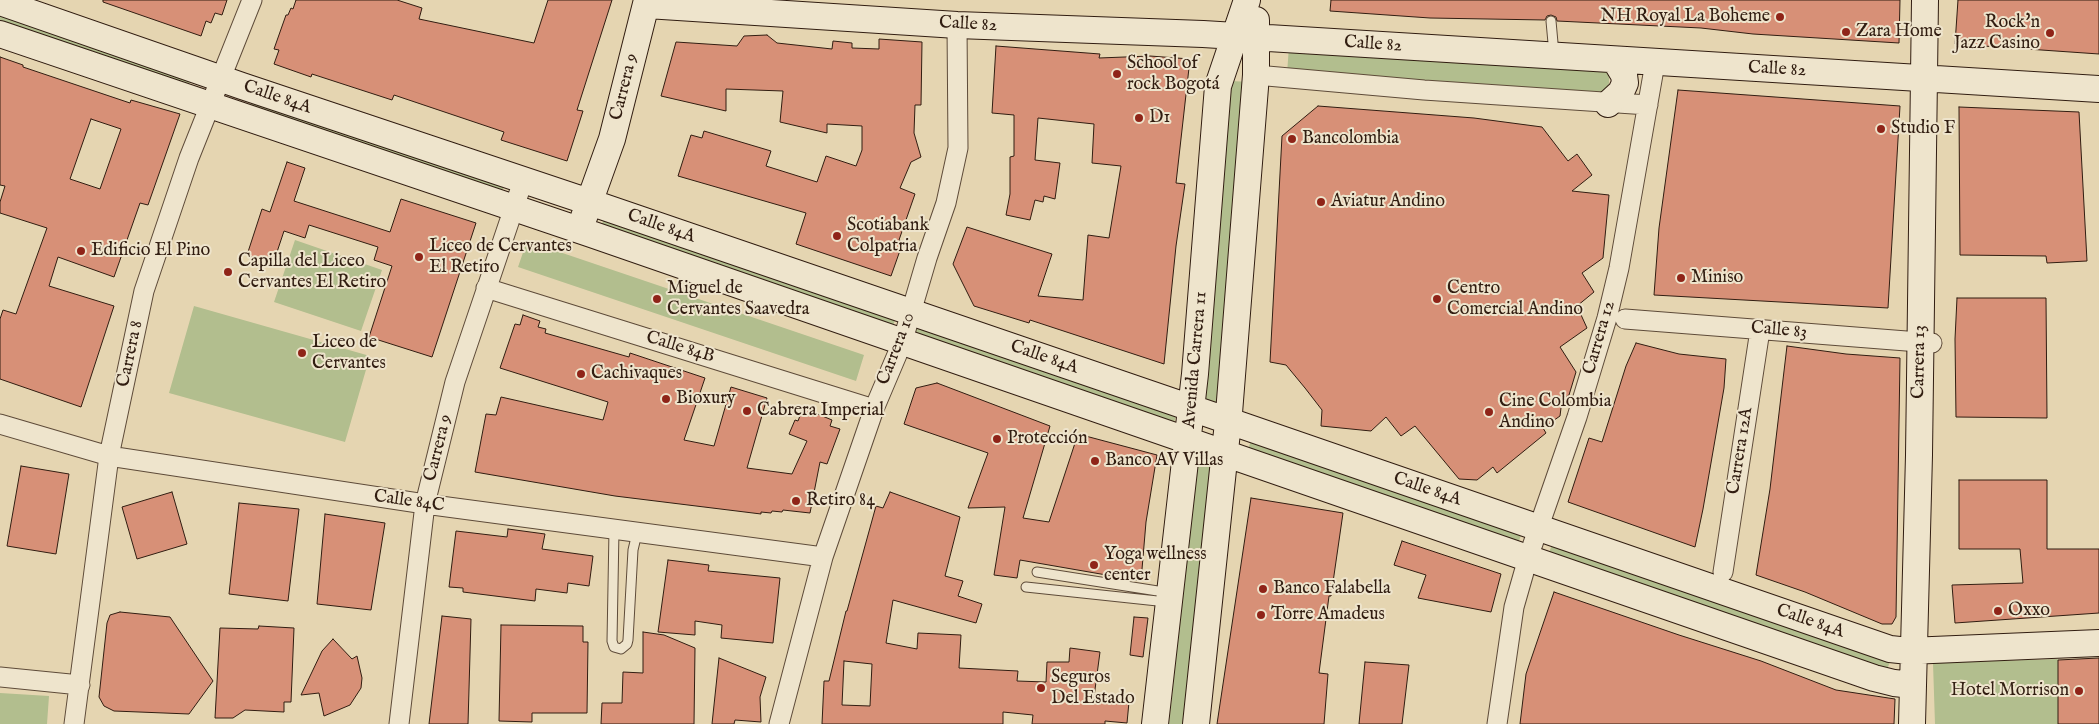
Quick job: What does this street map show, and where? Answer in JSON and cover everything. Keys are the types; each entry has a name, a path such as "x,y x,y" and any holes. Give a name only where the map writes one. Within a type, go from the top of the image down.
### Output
{"street":[{"name":"Carrera 8","path":"74,724 109,456 144,291 189,158 252,0"},
{"name":"Avenida Carrera 11","path":"1196,724 1225,454 1256,75 1245,37 1247,0"},
{"name":"Avenida Carrera 11","path":"1155,724 1192,408 1218,86 1245,37 1257,0"},
{"name":"Carrera 13","path":"1912,724 1927,343 1925,0"},
{"name":"Calle 84A","path":"0,2 1192,408 1890,649 1915,651 2099,643"},
{"name":"Calle 82","path":"647,2 958,25 1245,37 2099,89"},
{"name":"Carrera 9","path":"580,230 612,139 647,2"},
{"name":"Carrera 10","path":"779,724 822,557 874,409 902,343 927,258 946,203 958,148 958,25"},
{"name":"Calle 84A","path":"0,34 580,230 1874,678 1913,685"},
{"path":"1608,104 1621,92 1625,84 1624,74 1615,60"},
{"name":"Carrera 12","path":"1497,724 1514,607 1528,558 1578,416 1607,318 1619,268 1656,63"},
{"path":"1256,75 1608,104 1648,105"},
{"name":"Carrera 9","path":"399,724 425,504 455,382 523,181"},
{"name":"Calle 84B","path":"486,288 874,409"},
{"name":"Calle 83","path":"1625,319 1927,343"},
{"name":"Carrera 12A","path":"1723,572 1760,330"},
{"name":"Calle 84C","path":"0,424 109,456 425,504 822,557"},
{"path":"0,677 80,685"}],"lane":[{"path":"1551,20 1554,56"},
{"path":"614,530 612,641 614,647 621,649 627,644 628,640 633,550 637,533"},
{"path":"1037,572 1164,592 1170,597"},
{"path":"1026,587 1170,597"}],"green space":[{"path":"0,9 192,76 186,92 0,28"},
{"path":"1289,46 1610,68 1608,96 1287,74"},
{"path":"1231,81 1250,82 1222,410 1203,403"},
{"path":"253,97 505,183 500,198 248,112"},
{"path":"605,215 897,314 892,329 600,230"},
{"path":"295,240 382,270 361,331 274,302"},
{"path":"527,241 864,355 856,381 518,267"},
{"path":"194,306 370,356 345,442 169,393"},
{"path":"919,321 1178,411 1173,425 914,336"},
{"path":"1252,437 1523,530 1517,546 1247,453"},
{"path":"1198,460 1217,462 1189,724 1169,724"},
{"path":"1553,542 1891,659 1885,675 1547,558"},
{"path":"2058,659 2058,724 1935,724 1933,663"},
{"path":"0,693 49,696 47,724 0,724"}],"building":[{"path":"103,0 227,0 222,15 215,13 211,23 206,21 201,36 103,2"},
{"path":"296,0 397,0 422,8 419,19 534,43 548,0 612,0 577,110 583,111 567,161 501,140 504,132 394,95 392,100 312,74 311,77 274,64 279,50 274,49 286,15 288,15 291,8 293,9"},
{"path":"1331,0 1900,0 1899,43 1753,34 1701,28 1557,21 1556,17 1551,15 1547,16 1545,20 1430,18 1330,11"},
{"path":"1958,0 2099,0 2099,54 1955,44"},
{"path":"767,35 777,43 832,49 833,41 852,43 852,48 879,49 879,39 922,42 921,105 915,105 914,133 921,157 911,162 900,188 915,194 899,240 903,242 891,276 796,244 806,213 678,176 691,135 702,138 704,131 771,151 766,166 817,182 826,156 856,166 862,150 862,126 827,124 827,133 780,122 783,91 726,89 726,111 661,96 676,42 737,46 744,36"},
{"path":"996,46 1100,54 1099,58 1150,56 1190,59 1176,183 1185,184 1176,246 1164,364 1030,320 1029,323 974,306 953,264 967,227 1052,254 1038,296 1083,300 1088,235 1109,238 1121,166 1092,163 1094,124 1038,118 1035,160 1060,163 1055,199 1044,196 1043,202 1035,200 1030,220 1006,215 1010,194 1010,157 1014,156 1014,115 992,113"},
{"path":"0,57 23,65 23,67 130,103 131,100 180,114 148,205 140,203 114,277 58,257 49,286 114,306 81,407 0,379 0,319 3,310 16,314 47,228 0,213 0,202 5,186 0,185","holes":["91,119 121,129 100,189 70,179"]},
{"path":"1678,90 1900,106 1888,308 1654,295 1659,228"},
{"name":"Centro Comercial Andino","path":"1318,106 1474,118 1542,127 1568,161 1577,154 1592,175 1572,191 1609,195 1603,258 1582,273 1594,292 1577,306 1587,328 1560,347 1576,372 1569,395 1562,400 1560,416 1543,428 1546,433 1497,473 1493,467 1477,480 1459,479 1415,426 1401,436 1386,417 1371,431 1321,426 1322,410 1305,388 1286,365 1270,362 1282,136"},
{"path":"1959,107 2079,112 2087,261 2047,263 2046,256 1960,255"},
{"name":"Liceo de Cervantes El Retiro","path":"287,162 305,168 294,201 390,232 401,199 476,223 432,357 369,337 392,266 374,260 378,247 309,225 305,238 284,231 273,264 247,255 262,209 270,212"},
{"path":"1957,298 2046,298 2047,418 1956,417 1955,339"},
{"path":"523,315 540,321 538,327 546,329 545,333 629,357 630,353 705,378 684,440 714,446 731,387 767,398 747,468 792,474 807,441 789,434 795,420 798,421 803,408 832,420 830,426 840,429 827,464 820,462 810,513 783,510 782,512 772,511 771,513 761,512 761,514 615,496 475,472 486,414 496,415 501,397 603,420 608,402 500,368 515,324 520,325"},
{"path":"1636,343 1679,354 1726,359 1724,388 1695,547 1568,502 1589,438 1602,442 1626,366"},
{"path":"1787,346 1846,354 1900,358 1896,617 1892,624 1882,624 1805,592 1756,575 1770,489"},
{"path":"937,383 1050,426 1023,518 1049,522 1078,434 1157,455 1146,522 1141,581 1020,560 1017,578 994,575 1005,507 968,508 988,453 904,424 916,388"},
{"path":"21,466 69,474 56,554 7,546"},
{"path":"1959,480 2047,480 2047,549 2099,549 2099,613 1955,623 1952,585 2023,583 2020,549 1959,549"},
{"path":"172,492 187,544 137,559 122,507"},
{"path":"890,492 960,517 945,576 963,581 958,596 982,604 976,623 893,600 886,643 917,649 918,633 961,635 959,668 1018,671 1017,681 1046,682 1047,662 1069,662 1070,648 1100,652 1094,697 1129,702 1127,723 1105,721 1105,724 1032,724 1033,715 1003,712 1003,724 822,724 824,681 829,681 846,611 876,506 883,508","holes":["844,661 872,664 870,706 842,705"]},
{"path":"1251,498 1343,513 1331,596 1329,596 1319,673 1328,674 1324,724 1217,724"},
{"path":"239,503 299,509 288,601 229,594"},
{"path":"325,514 385,523 371,610 317,604"},
{"path":"508,529 545,534 542,549 593,556 589,586 568,583 567,593 536,589 535,601 463,592 463,588 449,587 456,531 507,537"},
{"path":"1402,541 1501,574 1491,612 1418,598 1426,575 1394,565"},
{"path":"668,560 709,565 708,571 780,578 773,643 721,638 722,625 695,621 695,635 658,632"},
{"path":"1554,592 1761,661 1836,690 1895,699 1894,724 1520,724 1526,674"},
{"path":"120,612 170,617 213,681 189,714 114,711 104,706 99,697 107,623 110,615"},
{"path":"442,616 471,619 468,724 429,724"},
{"path":"1134,617 1148,618 1143,657 1130,655"},
{"path":"501,625 583,626 583,642 588,642 587,713 532,713 532,722 499,721"},
{"path":"259,626 294,628 291,702 284,702 284,712 245,710 233,718 215,718 220,628 258,629"},
{"path":"643,632 664,635 695,648 694,724 601,724 602,703 622,703 623,672 643,673"},
{"path":"333,639 352,659 357,656 362,678 361,688 350,705 324,716 319,693 301,695 322,651"},
{"path":"719,658 766,677 760,697 761,722 735,720 734,724 712,724"},
{"name":"Hotel Morrison","path":"2099,658 2099,724 2058,724 2058,660"},
{"path":"1365,662 1409,665 1402,724 1359,724"}],"place":[{"name":"NH Royal La Boheme","path":"1780,17"},
{"name":"Zara Home","path":"1846,32"},
{"name":"Rock'n Jazz Casino","path":"2050,33"},
{"name":"School of rock Bogotá","path":"1117,74"},
{"name":"D1","path":"1139,118"},
{"name":"Studio F","path":"1881,129"},
{"name":"Bancolombia","path":"1292,139"},
{"name":"Aviatur Andino","path":"1321,202"},
{"name":"Scotiabank Colpatria","path":"837,236"},
{"name":"Edificio El Pino","path":"81,251"},
{"name":"Liceo de Cervantes El Retiro","path":"419,257"},
{"name":"Capilla del Liceo Cervantes El Retiro","path":"228,272"},
{"name":"Miniso","path":"1681,278"},
{"name":"Miguel de Cervantes Saavedra","path":"657,299"},
{"name":"Centro Comercial Andino","path":"1437,299"},
{"name":"Liceo de Cervantes","path":"302,353"},
{"name":"Cachivaques","path":"581,374"},
{"name":"Bioxury","path":"666,399"},
{"name":"Cabrera Imperial","path":"747,411"},
{"name":"Cine Colombia Andino","path":"1489,412"},
{"name":"Protección","path":"997,439"},
{"name":"Banco AV Villas","path":"1095,461"},
{"name":"Retiro 84","path":"796,501"},
{"name":"Yoga wellness center","path":"1094,565"},
{"name":"Banco Falabella","path":"1263,589"},
{"name":"Oxxo","path":"1998,611"},
{"name":"Torre Amadeus","path":"1261,615"},
{"name":"Seguros Del Estado","path":"1041,688"},
{"name":"Hotel Morrison","path":"2079,691"}]}
